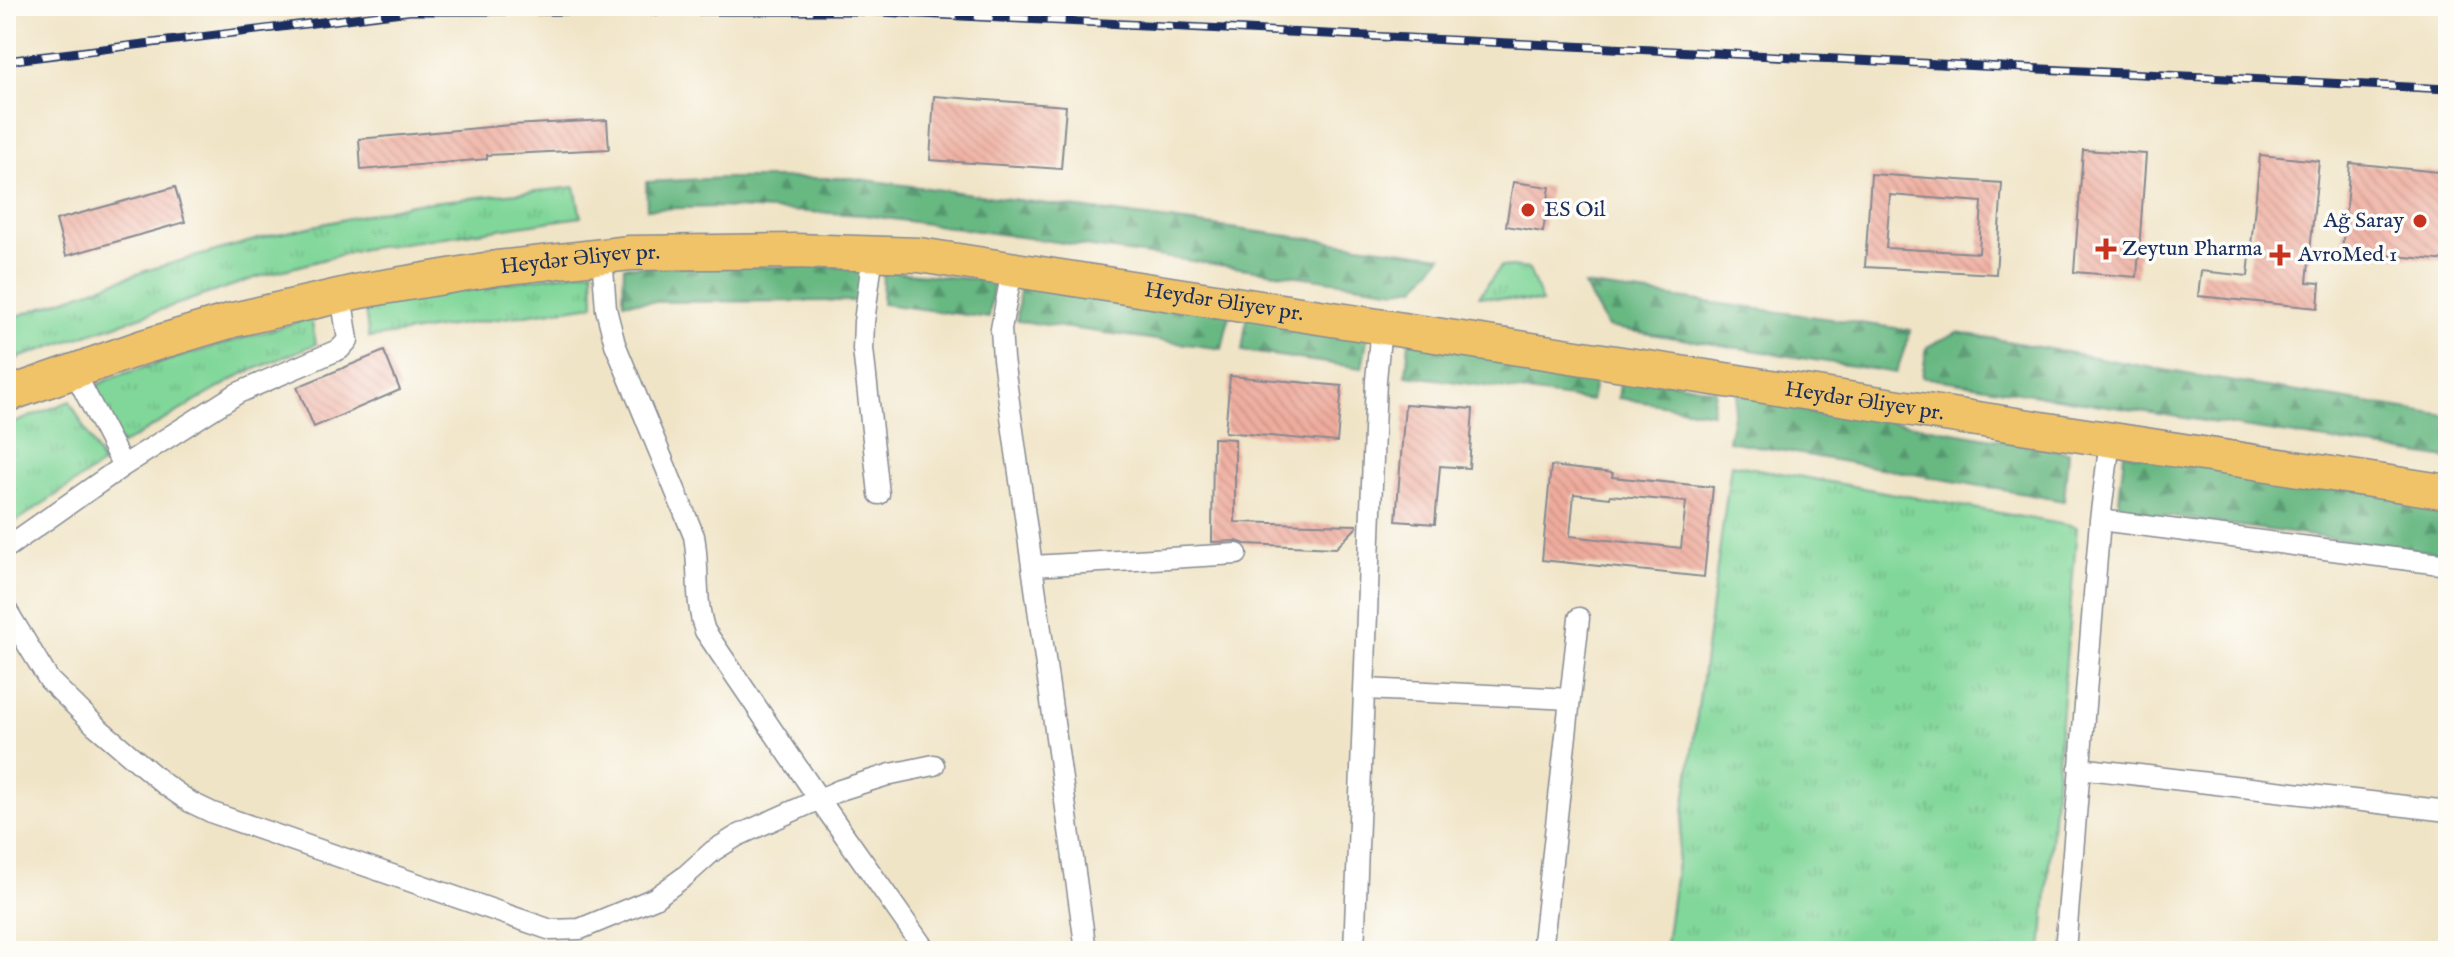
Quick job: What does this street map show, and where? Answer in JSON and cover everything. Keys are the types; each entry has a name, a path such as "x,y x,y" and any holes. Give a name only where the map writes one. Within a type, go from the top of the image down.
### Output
{"main road":[{"name":"Heydər Əliyev pr.","path":"6,377 229,303 307,284 464,256 631,237 856,236 920,239 2448,475"},
{"name":"Heydər Əliyev pr.","path":"6,395 143,347 233,320 341,295 497,268 645,252 873,253 919,255 2448,492"}],"street":[{"path":"873,253 863,349 879,494"},
{"path":"602,256 606,309 615,344 694,536 698,556 699,613 705,631 926,951"},
{"path":"1012,270 1001,329 1003,359 1086,951"},
{"path":"6,548 123,466 238,393 340,349 348,340 341,295"},
{"path":"1354,951 1376,380 1381,327"},
{"path":"74,371 123,466"},
{"path":"2065,951 2100,520 2110,440"},
{"path":"2100,520 2448,565"},
{"path":"1033,566 1237,554"},
{"path":"6,609 49,680 96,726 190,802 551,930 580,929 655,898 713,851 737,836 819,799 891,774 934,765"},
{"path":"1542,951 1579,618"},
{"path":"1366,689 1570,699"},
{"path":"2079,768 2448,811"}],"green space":[{"path":"725,178 851,178 1442,256 1416,287 1397,290 864,215 717,207 647,209 646,182"},
{"path":"575,187 581,217 363,249 258,277 6,362 6,320 148,270 269,236 412,204"},
{"path":"624,266 863,267 859,301 623,302"},
{"path":"1501,266 1529,269 1542,303 1479,296"},
{"path":"593,270 594,305 369,338 364,304"},
{"path":"883,271 994,281 989,318 882,304"},
{"path":"1020,281 1231,307 1222,349 1017,321"},
{"path":"1584,285 1911,330 1896,373 1607,327"},
{"path":"1248,310 1369,329 1362,368 1242,351"},
{"path":"311,318 316,344 243,374 121,445 93,387 116,376"},
{"path":"1957,332 2192,375 2448,416 2448,459 1922,377 1927,347"},
{"path":"1409,341 1598,368 1591,401 1406,375"},
{"path":"1622,373 1715,390 1712,413 1618,398"},
{"path":"1737,394 2068,452 2064,501 1728,441"},
{"path":"70,401 103,464 6,528 6,426"},
{"path":"2124,453 2448,504 2448,554 2118,510"},
{"path":"1731,464 2077,527 2042,951 1665,951"}],"building":[{"path":"934,96 1066,106 1061,169 930,160"},
{"path":"607,120 609,149 487,155 487,159 361,170 359,139"},
{"path":"2083,150 2146,154 2137,277 2074,272"},
{"path":"2260,155 2319,161 2307,282 2320,283 2318,308 2198,296 2201,271 2248,276"},
{"path":"2350,163 2448,173 2448,261 2342,251"},
{"path":"1871,174 2002,183 1996,274 1865,267","holes":["1890,195 1982,202 1979,253 1886,248"]},
{"path":"1513,182 1550,187 1543,232 1506,226"},
{"path":"175,187 185,222 66,256 56,220"},
{"path":"384,351 400,390 314,427 297,387"},
{"path":"1230,376 1342,386 1337,442 1225,432"},
{"path":"1405,404 1473,409 1469,468 1440,466 1435,524 1396,521"},
{"path":"1213,438 1235,439 1235,522 1357,527 1336,548 1212,542"},
{"path":"1551,466 1613,473 1612,477 1713,487 1704,577 1542,560","holes":["1574,494 1610,498 1610,495 1686,502 1681,548 1570,536"]}],"railway":[{"path":"6,61 410,11 860,11 2448,89"}],"place":[{"name":"ES Oil","path":"1528,210"},
{"name":"Ağ Saray","path":"2420,221"},
{"name":"Zeytun Pharma","path":"2106,249"},
{"name":"AvroMed 1","path":"2280,255"}]}
